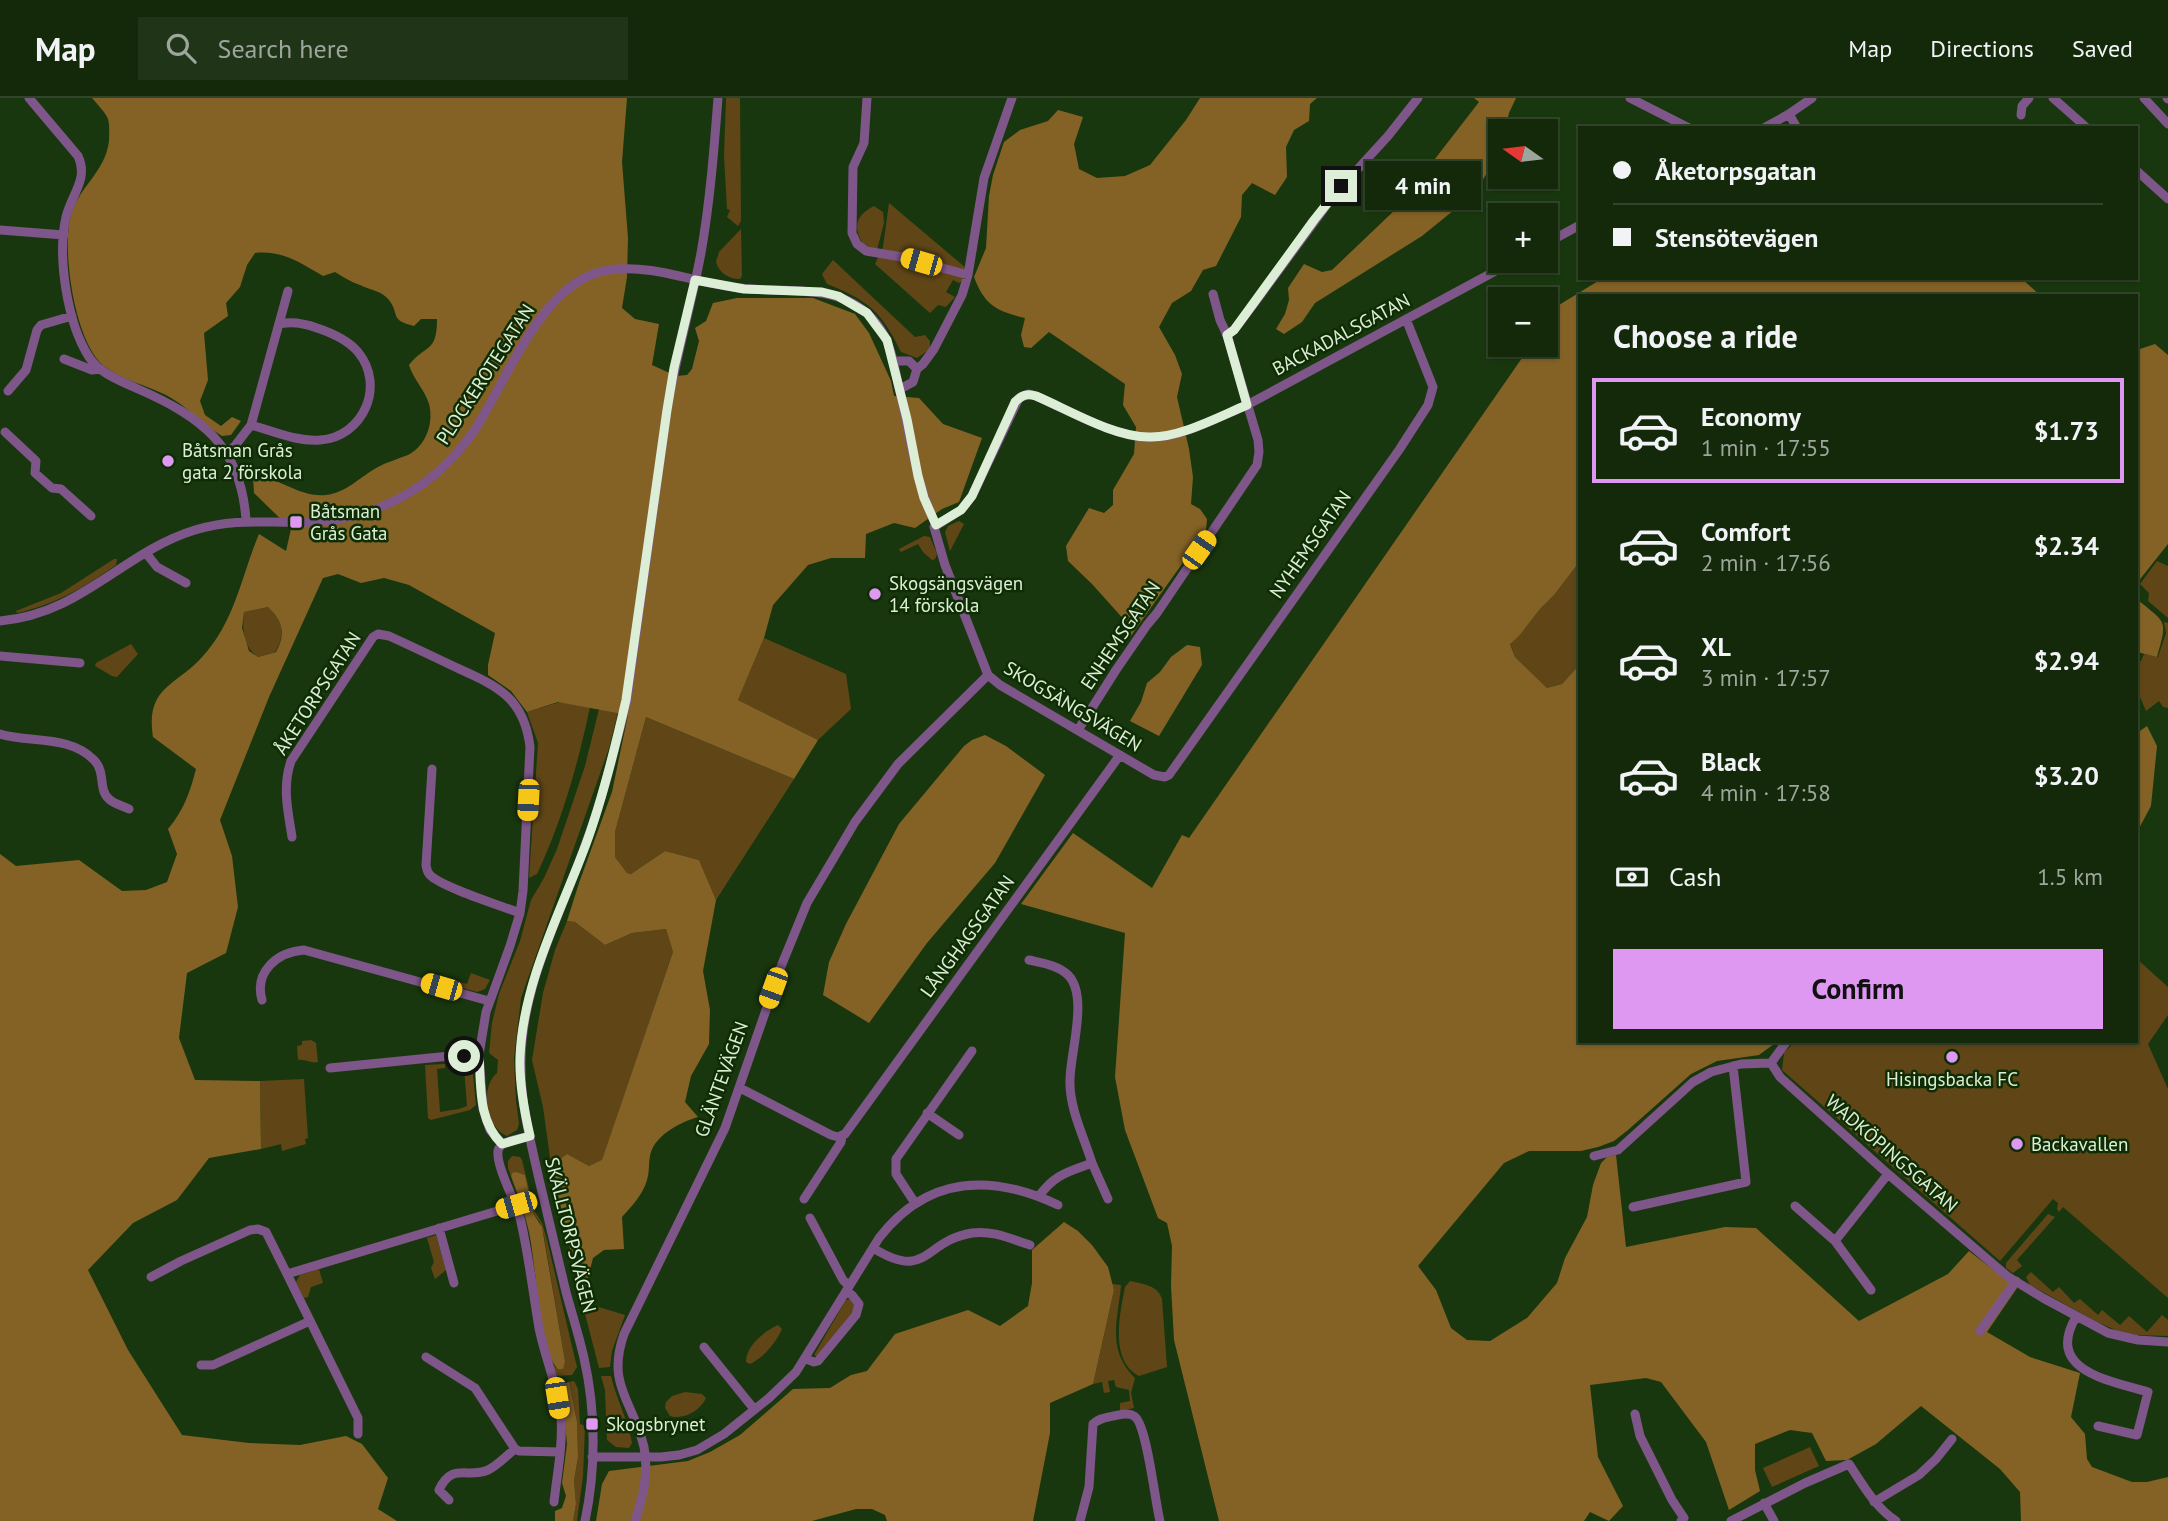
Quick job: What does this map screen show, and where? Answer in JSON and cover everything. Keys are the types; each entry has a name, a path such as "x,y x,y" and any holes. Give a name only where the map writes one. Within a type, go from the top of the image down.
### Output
{"street":[{"path":"29,98 78,156 83,166 81,180 65,219 65,271 72,316 90,358 114,378 178,408 202,426 227,451 239,476 246,520"},
{"name":"SKÄLLTORPSVÄGEN","path":"585,1521 592,1457 590,1392 530,1136 520,1070 526,1012 536,970 587,841 624,711 674,368 695,280 710,194 718,98"},
{"path":"867,98 864,143 853,167 852,233 857,244 866,251 902,257 968,275"},
{"path":"916,369 934,349 962,295 968,275 984,178 1012,98"},
{"path":"1227,335 1241,321 1334,195 1388,136 1418,98"},
{"path":"1630,98 1685,126"},
{"path":"1768,126 1812,98"},
{"path":"2021,115 2022,106 2029,98"},
{"path":"2053,98 2085,126"},
{"path":"2144,98 2168,124"},
{"path":"1789,114 1796,126"},
{"path":"2138,172 2168,199"},
{"path":"1558,237 1578,226"},
{"path":"0,230 64,235"},
{"name":"PLOCKEROTEGATAN","path":"0,621 30,616 62,605 146,553 195,530 246,520 335,520 377,508 421,486 450,461 472,433 546,310 561,293 581,280 607,270 633,269 744,289 817,292 838,296 867,313 877,324 887,340 894,361"},
{"name":"BACKADALSGATAN","path":"936,525 961,510 972,496 1015,402 1023,395 1036,396 1128,434 1149,438 1172,434 1247,405 1492,273"},
{"path":"227,451 234,447 251,425 288,291"},
{"name":"ENHEMSGATAN","path":"1078,730 1257,465 1258,444 1213,294"},
{"path":"8,391 26,370 37,330 41,325 72,316"},
{"name":"NYHEMSGATAN","path":"1165,777 1169,775 1428,405 1433,386 1406,319"},
{"path":"251,425 293,437 321,440 348,431 365,413 369,401 368,372 358,352 349,343 309,325 286,322 280,324"},
{"path":"64,359 92,370 101,369"},
{"path":"894,361 909,360 916,369 913,382 900,389"},
{"name":"SKOGSÄNGSVÄGEN","path":"894,361 924,498 936,525 934,530 945,565 988,675 1000,685 1154,775 1165,777"},
{"path":"5,432 37,461 35,473 52,488 61,489 90,516"},
{"path":"146,553 157,567 186,583"},
{"name":"ÅKETORPSGATAN","path":"292,837 286,797 286,776 290,761 369,641 378,634 389,636 498,687 513,702 527,725 530,761 520,913 489,1001 479,1055 483,1109 490,1130 502,1144 498,1149 500,1164 516,1205 528,1252 539,1328 561,1417 561,1452 554,1502"},
{"path":"0,656 80,663"},
{"name":"GLÄNTEVÄGEN","path":"635,1521 645,1488 645,1457 617,1370 619,1349 637,1305 725,1128 782,964 807,904 833,857 898,764 988,675"},
{"path":"0,734 55,742 83,752 101,768 104,792 110,800 129,809"},
{"name":"LÅNGHAGSGATAN","path":"804,1199 841,1142 842,1136 859,1117 1120,755"},
{"path":"432,769 426,865 428,874 470,895 520,913"},
{"path":"262,1000 260,982 271,963 286,954 304,950 489,1001"},
{"path":"1028,960 1052,965 1068,975 1078,998 1069,1081 1072,1103 1092,1163 1108,1199"},
{"path":"1594,1156 1618,1150 1693,1082 1711,1072 1733,1066 1771,1063 1786,1043"},
{"path":"915,1203 895,1174 895,1165 901,1150 972,1051"},
{"path":"330,1068 479,1055"},
{"name":"WADKÖPINGSGATAN","path":"1771,1063 1780,1077 1997,1268 2076,1317 2108,1333 2123,1338 2168,1342"},
{"path":"1633,1207 1746,1182 1733,1066"},
{"path":"740,1087 831,1135 842,1136"},
{"path":"927,1113 959,1135"},
{"path":"502,1144 530,1136"},
{"path":"1039,1196 1049,1182 1059,1175 1092,1163"},
{"path":"1835,1241 1888,1174"},
{"path":"592,1457 679,1455 697,1450 724,1434 782,1386 806,1359 873,1248 893,1220 915,1203 941,1191 982,1184 1008,1187 1058,1205"},
{"path":"287,1273 516,1205"},
{"path":"1795,1206 1835,1241 1871,1290"},
{"path":"806,1359 818,1361 856,1315 859,1304 810,1218"},
{"path":"151,1277 243,1233 258,1228 266,1232 358,1418 358,1434"},
{"path":"439,1228 454,1283"},
{"path":"873,1248 892,1259 909,1262 924,1257 947,1241 970,1234 995,1234 1030,1245"},
{"path":"1980,1331 2016,1281"},
{"path":"2076,1317 2067,1338 2069,1351 2078,1365 2092,1375 2148,1392 2137,1435 2098,1426"},
{"path":"201,1365 213,1365 310,1321"},
{"path":"704,1347 754,1409"},
{"path":"426,1357 475,1388 514,1449 561,1452"},
{"path":"1080,1521 1090,1476 1093,1424 1097,1420 1128,1414 1138,1419 1146,1440 1160,1521"},
{"path":"1634,1414 1640,1436 1685,1520"},
{"path":"1874,1502 1919,1475 1952,1439"},
{"path":"449,1500 439,1490 449,1476 454,1473 487,1471 514,1449"},
{"path":"1731,1521 1849,1464 1874,1502 1896,1521"},
{"path":"1764,1503 1774,1521"}],"shaded area":[{"path":"92,98 627,98 622,162 628,238 627,277 622,308 635,319 659,324 652,365 676,376 687,375 692,369 699,341 695,328 706,321 713,303 737,298 813,298 855,314 869,333 891,381 894,396 919,398 943,424 982,438 959,502 942,509 915,528 894,523 866,534 865,558 831,558 808,565 773,605 764,638 738,700 818,740 794,779 646,717 615,832 615,857 627,873 631,874 665,851 699,860 716,900 703,971 710,1010 709,1044 691,1076 685,1102 698,1117 670,1130 654,1146 645,1185 637,1200 622,1217 624,1249 604,1250 593,1258 582,1302 551,1165 567,1154 589,1166 602,1160 673,952 666,929 632,933 605,945 575,922 567,921 612,792 628,715 558,702 527,712 511,691 488,675 495,633 409,585 384,578 361,583 338,574 323,578 269,697 220,820 232,856 238,907 226,953 187,973 179,1038 195,1080 260,1081 261,1149 209,1158 177,1200 133,1223 88,1270 128,1350 182,1435 249,1443 300,1445 346,1436 362,1444 388,1478 378,1509 397,1521 0,1521 0,854 16,866 79,860 122,891 146,890 167,882 177,854 168,829 186,800 196,769 153,737 154,707 158,697 203,656 223,628 259,534 286,551 291,529 254,493 253,476 271,479 307,493 333,494 420,446 429,426 430,411 427,399 409,365 432,343 437,319 421,319 414,326 398,319 386,297 335,272 323,276 283,256 255,253 247,265 240,287 226,303 228,316 204,333 208,380 200,401 205,415 221,426 232,417 241,421 231,435 222,436 174,399 111,371 94,355 85,338 69,272 68,230 71,215 80,196 103,162 109,141 108,119","holes":["268,607 280,623 281,639 276,652 258,657 249,651 242,628 244,612"]},
{"path":"726,98 740,98 741,221 738,226 727,217 730,210 727,209 724,156"},
{"path":"1200,98 1317,98 1310,104 1309,121 1294,130 1286,147 1287,177 1275,195 1252,183 1242,195 1241,217 1216,266 1203,270 1191,291 1172,303 1159,327 1182,374 1177,397 1193,477 1191,504 1200,509 1207,519 1206,530 1128,640 1123,642 1127,623 1068,561 1066,546 1089,508 1104,513 1113,505 1113,490 1134,454 1136,427 1123,405 1125,384 1049,332 1031,348 1024,347 1021,335 1025,318 993,306 983,295 974,277 986,248 989,196 1004,142 1020,130 1048,121 1058,110 1083,117 1074,144 1079,169 1097,178 1125,176 1150,165"},
{"path":"1474,98 1516,98 1508,119 1488,119 1488,171 1475,193 1422,236 1315,303 1302,322 1284,334 1276,329 1285,314 1289,300 1288,288 1304,264 1322,272 1332,270 1397,208 1479,102"},
{"path":"889,203 966,268 963,281 959,283 953,280 946,292 955,297 946,307 938,305 930,313 875,264 883,247"},
{"path":"874,206 883,212 884,223 877,250 866,249 857,230 862,215"},
{"path":"741,229 740,279 725,275 716,262 719,252"},
{"path":"833,260 915,337 925,335 930,341 930,349 917,358 901,352 887,326 872,309 864,302 827,284 822,274"},
{"path":"1600,280 2023,280 2039,294 1578,294 1578,564 1510,644 1515,657 1547,688 1562,684 1578,666 1578,1043 1775,1043 1759,1055 1717,1061 1691,1074 1614,1141 1581,1151 1529,1151 1504,1163 1418,1266 1436,1290 1451,1328 1467,1340 1490,1341 1527,1318 1557,1283 1565,1258 1587,1217 1593,1185 1601,1163 1607,1157 1616,1155 1626,1247 1725,1227 1756,1228 1859,1321 1948,1274 1969,1251 2017,1288 1987,1332 2030,1357 2080,1373 2071,1417 2085,1434 2087,1459 2092,1467 2132,1482 2168,1477 2168,1521 2021,1521 2020,1492 2000,1469 1921,1406 1876,1444 1847,1460 1826,1461 1812,1433 1790,1430 1755,1444 1755,1470 1760,1491 1729,1510 1706,1442 1661,1382 1646,1378 1590,1385 1598,1457 1623,1506 1609,1521 1590,1512 1584,1521 1219,1521 1174,1340 1172,1246 1167,1223 1158,1218 1125,1130 1115,1077 1125,933 1021,904 1073,833 1152,888 1182,835 1189,838 1523,357 1558,357 1558,306"},
{"path":"2155,344 2168,355 2168,544 2138,582 2138,350"},
{"path":"959,521 964,524 950,551 945,532 948,526"},
{"path":"924,536 930,537 937,554 935,559 932,560 918,544 901,552 899,549"},
{"path":"117,559 116,565 80,588 57,600 17,613 16,611 61,593"},
{"path":"2157,561 2168,566 2168,618 2148,601 2149,593 2140,584"},
{"path":"1578,564 1578,666 1562,684 1547,688 1515,657 1510,643 1554,595"},
{"path":"2138,600 2162,623 2163,635 2157,657 2138,652"},
{"path":"268,607 280,623 281,639 275,652 258,657 249,648 245,637 244,612"},
{"path":"2164,622 2168,623 2168,708 2163,707 2159,701 2146,711 2138,692 2138,662 2144,654 2158,657 2166,633"},
{"path":"764,638 846,674 851,709 818,740 738,700"},
{"path":"131,644 138,654 117,677 95,666 96,663"},
{"path":"1187,645 1200,647 1202,665 1159,736 1130,721 1141,702 1147,683 1171,657"},
{"path":"560,702 590,707 562,813 537,874 529,878 538,743 527,712"},
{"path":"599,709 618,712 609,748 521,998 514,1058 519,1124 517,1130 507,1136 494,1124 487,1106 488,1087 497,1073 498,1060 489,1053 492,1023 531,900 557,849 585,766"},
{"path":"646,717 794,779 716,900 699,860 665,851 631,874 627,873 615,857 615,832"},
{"path":"2147,726 2157,746 2151,806 2138,830 2138,732"},
{"path":"985,735 1006,746 1045,775 995,863 927,943 869,1023 823,995 829,962 899,824 964,746"},
{"path":"567,921 575,922 605,945 632,933 666,929 673,952 602,1161 589,1166 567,1154 551,1165 543,1107 532,1060 543,993 555,950"},
{"name":"Backavallen","path":"2138,960 2168,987 2168,1015 2148,1044 2168,1089 2168,1298 2063,1207 2059,1212 2058,1203 2053,1199 2000,1261 1782,1070 1784,1053 1793,1043 2138,1043"},
{"path":"471,973 490,980 485,989 477,992 458,987 460,982 467,984"},
{"path":"311,1040 316,1043 318,1062 298,1060 297,1046 302,1045 302,1041"},
{"path":"467,1061 472,1065 476,1105 470,1110 431,1120 428,1118 425,1065 445,1064 445,1068 437,1069 440,1112 467,1106 464,1067 454,1067 454,1062"},
{"path":"304,1079 308,1138 305,1139 306,1144 282,1151 281,1144 261,1149 260,1081"},
{"path":"512,1156 522,1160 534,1210 542,1223 547,1240 577,1367 572,1375 557,1376 552,1364 558,1369 565,1361 544,1236 540,1222 534,1215 525,1175 512,1173 511,1176 508,1161"},
{"path":"516,1172 525,1175 534,1215 542,1227 565,1361 563,1369 558,1369 546,1344 531,1242 511,1176"},
{"path":"2048,1214 2055,1217 2017,1260 2022,1266 2013,1273 2006,1268 2006,1263"},
{"path":"1064,1222 1092,1245 1108,1267 1114,1290 1093,1384 1050,1403 1050,1433 1033,1521 887,1521 885,1515 872,1509 856,1509 812,1521 596,1521 602,1484 609,1471 688,1461 710,1452 740,1435 793,1389 830,1388 851,1375 867,1371 895,1334 968,1310 1000,1326 1028,1306 1032,1283 1032,1250"},
{"path":"436,1235 446,1270 435,1279 431,1268 434,1262 427,1238"},
{"path":"319,1269 323,1283 311,1287 308,1297 304,1298 296,1282 300,1275"},
{"path":"2031,1272 2053,1292 2059,1287 2074,1303 2080,1299 2098,1315 2102,1310 2120,1325 2129,1316 2147,1332 2162,1315 2168,1320 2168,1336 2137,1335 2097,1322 2030,1285 2026,1277"},
{"path":"1130,1281 1153,1288 1162,1299 1167,1367 1139,1376 1123,1359 1120,1348 1119,1323 1125,1287"},
{"path":"1112,1284 1121,1285 1116,1323 1117,1345 1126,1367 1135,1378 1131,1393 1134,1408 1120,1411 1120,1403 1130,1401 1129,1390 1116,1387 1114,1380 1108,1381 1110,1392 1104,1393 1102,1382 1093,1384 1114,1290"},
{"path":"846,1300 854,1301 856,1311 818,1357 814,1355"},
{"path":"582,1302 625,1315 612,1351 610,1367 599,1368"},
{"path":"778,1325 782,1329 769,1350 750,1364 746,1362 749,1350 756,1340"},
{"path":"601,1376 611,1376 630,1434 632,1443 629,1448 616,1447 607,1440 605,1390"},
{"path":"574,1381 578,1389 580,1424 585,1426 583,1476 577,1521 573,1521 576,1504 574,1481 578,1457 577,1422 569,1382"},
{"path":"569,1382 577,1422 578,1457 574,1481 576,1504 573,1521 555,1521 555,1511 562,1508 566,1496 562,1483 567,1444 559,1385"},
{"path":"685,1392 702,1394 706,1398 700,1407 691,1413 681,1417 670,1416 665,1408 666,1402 672,1396"},
{"path":"1810,1447 1819,1466 1772,1487 1763,1468"}],"place":[{"name":"Båtsman Grås gata 2 förskola","path":"168,461"},
{"name":"Båtsman Grås Gata","path":"296,522"},
{"name":"Skogsängsvägen 14 förskola","path":"875,594"},
{"name":"Hisingsbacka FC","path":"1952,1057"},
{"name":"Backavallen","path":"2017,1144"},
{"name":"Skogsbrynet","path":"592,1424"}],"route":[{"path":"464,1056 479,1055 483,1109 495,1137 502,1144 530,1136 520,1070 526,1012 536,970 587,841 617,741 638,623 674,368 695,280 744,289 822,292 856,304 867,313 887,340 894,361 918,476 936,525 967,504 989,463 1015,402 1023,395 1036,396 1104,426 1149,438 1203,424 1247,405 1227,335 1234,330 1341,186"}]}
